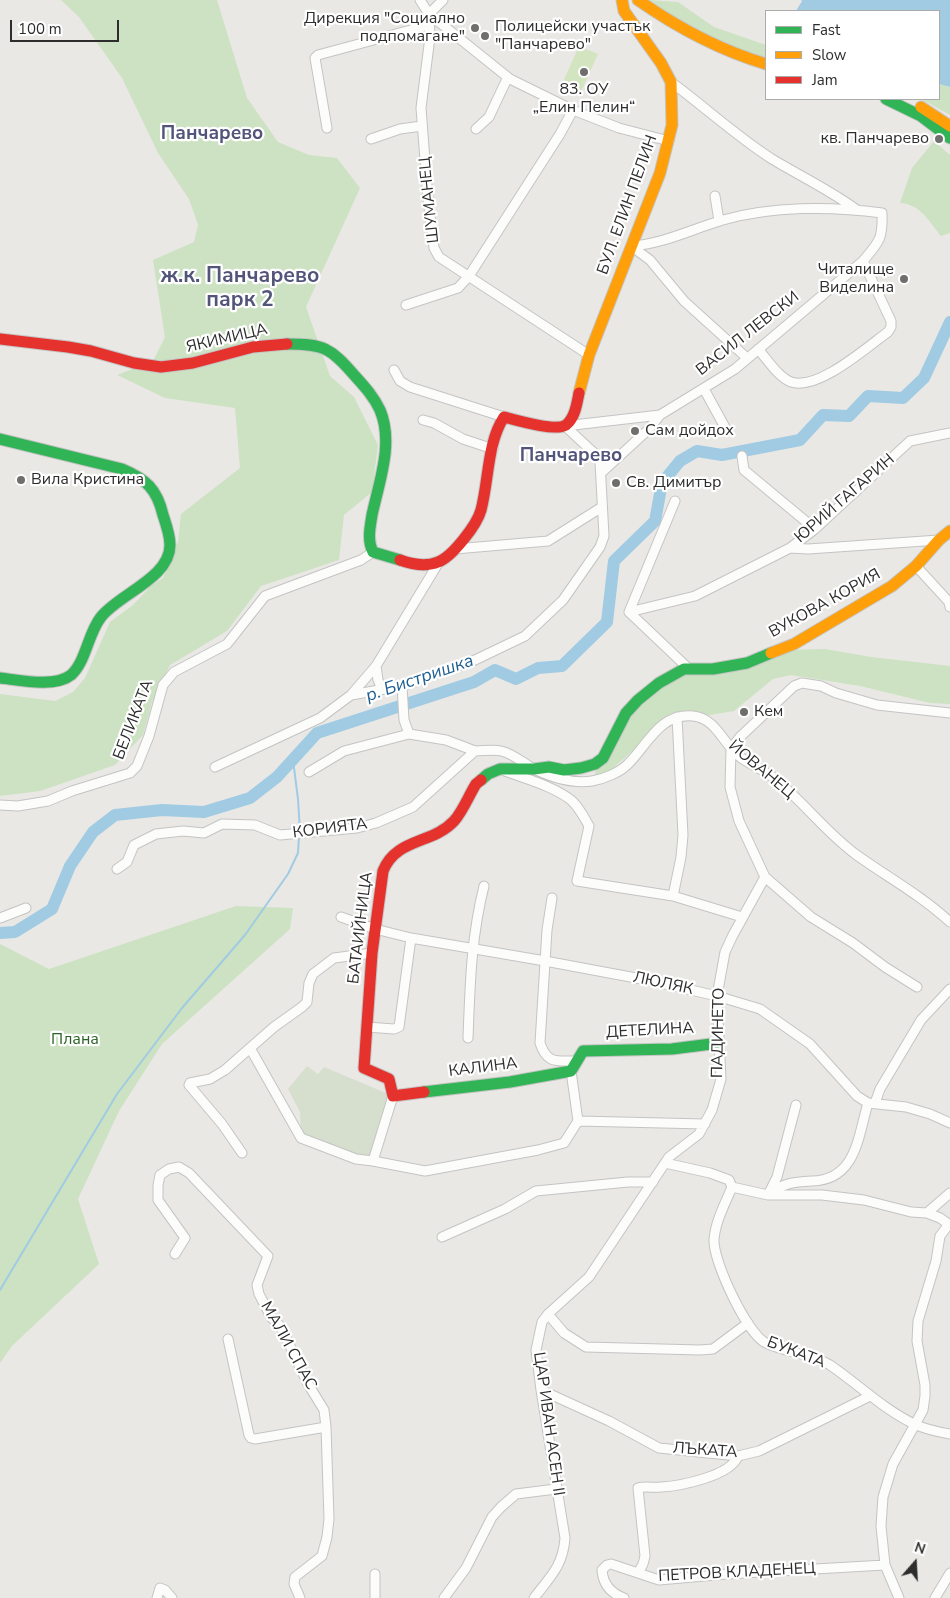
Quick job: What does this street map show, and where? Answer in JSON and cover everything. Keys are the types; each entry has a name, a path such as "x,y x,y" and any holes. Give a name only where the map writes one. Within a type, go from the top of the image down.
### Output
{"street":[{"path":"420,0 429,14 510,79 573,110 619,128 669,142"},
{"path":"429,14 443,0"},
{"name":"БУЛ. ЕЛИН ПЕЛИН","path":"565,426 575,410 589,355 660,173 669,142 672,115 671,82 661,63 624,11 622,0"},
{"path":"638,0 681,30 738,56 765,64"},
{"name":"ШУМАНЕЦ","path":"429,14 430,37 421,108 434,248 439,257 589,355"},
{"path":"327,128 315,58 318,55 429,25"},
{"path":"476,129 489,117 506,81 510,79"},
{"path":"671,82 755,147 835,194 857,210"},
{"path":"888,100 921,116 950,138"},
{"path":"905,100 923,108 950,126"},
{"path":"406,305 458,288 469,276 555,142 573,110"},
{"path":"371,139 400,129 422,126"},
{"path":"715,196 719,221"},
{"path":"631,246 648,245 719,221 750,214 783,210 857,210"},
{"name":"ВАСИЛ ЛЕВСКИ","path":"394,370 400,380 410,387 504,417 556,428 660,415 735,369 863,262 877,244 881,235 882,213 857,210"},
{"path":"631,246 650,260 684,301 747,358"},
{"path":"758,349 780,374 791,382 806,384 826,376 888,332 892,327 891,322 863,262"},
{"name":"ЯКИМИЦА","path":"0,339 67,345 160,368 180,366 271,344 325,347 364,385 384,418 387,433 386,447 369,531 370,546 373,552"},
{"path":"704,389 726,430"},
{"path":"601,473 649,429 660,415"},
{"path":"215,767 320,718 350,695 376,666 439,562 455,549 474,526 481,512 496,429 504,417"},
{"path":"423,420 434,423 463,439 493,449"},
{"path":"350,695 382,689 403,691 502,648 525,636 563,600 600,547 604,536 600,462 594,453 565,426"},
{"name":"ЮРИЙ ГАГАРИН","path":"629,612 695,596 790,548 815,529 910,441 950,433"},
{"path":"0,438 134,474 148,483 157,496 170,545 167,557 160,570 102,614 95,624 77,669 69,678 38,682 0,678"},
{"path":"742,456 744,470 815,529"},
{"path":"675,501 629,612 689,669"},
{"path":"455,549 548,541 602,507"},
{"name":"ВУКОВА КОРИЯ","path":"534,769 549,767 564,770 595,764 604,758 626,713 638,700 659,683 684,669 713,669 747,663 794,644 892,586 916,566 939,540 950,531"},
{"path":"790,548 808,549 939,540"},
{"path":"373,552 405,562 426,565 439,562"},
{"name":"БЕЛИКАТА","path":"0,805 18,806 48,801 72,791 130,773 137,766 149,736 163,685 174,672 227,644 265,596 361,560 373,552"},
{"path":"916,566 949,602 950,607"},
{"path":"376,666 378,680 382,689"},
{"path":"917,987 885,967 853,943 810,917 765,877 739,821 730,787 731,749 740,737 794,686 802,683 821,686 836,693 877,705 950,714"},
{"path":"403,691 404,720 409,734"},
{"path":"309,772 344,751 409,734 446,740 474,751 499,750 515,756 534,769 571,782 593,781 620,770 630,762 652,734 666,722 677,717 683,835 682,857 673,896"},
{"name":"ЙОВАНЕЦ","path":"677,717 699,717 713,725 731,749 740,757 775,779 837,839 858,856 932,905 950,922"},
{"name":"КОРИЯТА","path":"117,869 127,862 134,845 156,834 183,831 204,833 222,824 255,825 280,835 357,828 376,823 413,807 474,751"},
{"path":"500,769 534,769"},
{"path":"500,769 560,793 579,808 589,826 577,881 673,896 742,917"},
{"name":"БАТАИЙНИЦА","path":"392,1096 389,1079 364,1068 372,953 382,871 386,861 395,852 425,839 454,821 476,784 488,774 500,769"},
{"name":"ПАДИНЕТО","path":"665,1163 669,1157 699,1134 712,1110 720,1079 717,996 726,952 742,917 765,877"},
{"path":"468,1038 472,949 476,916 484,886"},
{"path":"250,1048 301,1138 356,1159 426,1171 564,1143 578,1121 573,1066 550,1060 543,1053 540,1043 547,930 552,898"},
{"path":"0,918 26,908"},
{"name":"ЛЮЛЯК","path":"340,917 375,929 411,938 545,961 717,996 760,1009 810,1044 857,1096 871,1103"},
{"path":"367,1027 394,1029 399,1026 411,938"},
{"path":"242,1153 222,1124 189,1085 190,1083 210,1079 225,1070 307,1002 309,983 313,974 334,958 372,953"},
{"path":"768,1195 785,1184 830,1178 848,1165 871,1103 921,1020 950,989"},
{"name":"ДЕТЕЛИНА","path":"573,1066 583,1051 672,1049 719,1042"},
{"name":"КАЛИНА","path":"392,1096 510,1082 573,1066"},
{"path":"373,1161 392,1096"},
{"path":"871,1103 895,1105 919,1111 950,1123"},
{"path":"768,1195 777,1177 796,1105"},
{"path":"578,1121 705,1124"},
{"path":"665,1163 729,1180 732,1187 768,1195 822,1195 853,1198 911,1212 927,1213 940,1218 949,1225 940,1236 936,1261 918,1321 917,1341 925,1396 923,1410 893,1464 884,1490 881,1526 885,1565 899,1598"},
{"name":"ЦАР ИВАН АСЕН II","path":"534,1598 559,1565 564,1552 564,1538 536,1350 542,1322 548,1314 589,1277 665,1163"},
{"name":"МАЛИ СПАС","path":"175,1254 185,1238 158,1200 158,1185 160,1175 168,1169 179,1167 189,1173 268,1256 258,1286 260,1294 271,1317 281,1327 308,1384 324,1410 329,1519 327,1537 322,1556 295,1577 294,1584 300,1598"},
{"path":"442,1237 504,1209 536,1191 618,1182 653,1182"},
{"name":"БУКАТА","path":"732,1187 718,1221 714,1240 715,1250 718,1264 756,1335 766,1343 824,1362 870,1396 915,1424 950,1434"},
{"path":"927,1213 950,1192"},
{"path":"548,1314 564,1333 586,1347 706,1350 712,1348 748,1323"},
{"path":"228,1339 251,1438 255,1439 326,1427"},
{"name":"ЛЪКАТА","path":"541,1390 609,1421 659,1448 738,1456 759,1451 870,1396"},
{"path":"638,1574 644,1564 645,1556 638,1488 672,1486 696,1480 720,1472 733,1464 738,1456"},
{"path":"444,1598 466,1568 492,1517 501,1507 516,1494 556,1489"},
{"name":"ПЕТРОВ КЛАДЕНЕЦ","path":"624,1598 610,1590 605,1584 602,1570 607,1564 659,1580 885,1565"},
{"path":"935,1598 950,1573"},
{"path":"375,1574 375,1598"},
{"path":"157,1598 160,1588 165,1590 172,1598"}],"green space":[{"path":"61,0 217,0 247,98 278,142 309,155 337,158 360,188 306,307 330,376 354,397 378,445 372,492 344,515 339,560 261,586 227,631 170,665 152,702 143,735 115,765 40,791 0,796 0,694 55,701 73,692 85,678 110,622 133,605 151,586 163,578 178,542 181,514 240,468 235,408 165,398 117,375 153,361 165,337 153,260 194,242 198,225 189,199 158,153 122,78 79,17"},
{"path":"649,0 678,2 714,27 765,45 765,59 705,35 676,19"},
{"path":"579,46 598,54 581,92 562,84"},
{"path":"940,84 950,87 950,115 923,100 940,100"},
{"path":"934,141 950,155 950,233 941,236 919,210 913,206 900,203 912,168"},
{"path":"825,649 871,657 950,666 950,704 930,703 860,686 791,675 773,679 734,711 666,722 605,775 594,779 597,764 627,713 684,669 787,650"},
{"name":"Плана","path":"236,906 293,908 290,929 162,1044 119,1111 78,1199 99,1264 12,1346 0,1363 0,944 49,969"},
{"path":"307,1066 318,1074 324,1067 393,1096 373,1161 301,1138 300,1112 288,1089"}],"water":[{"path":"950,0 950,87 940,84 940,10 797,10 802,1"}],"waterway":[{"name":"р. Бистришка","path":"0,933 15,932 52,909 70,866 93,832 115,815 162,810 204,812 250,798 277,777 317,733 474,682 495,670 516,679 538,668 562,666 607,622 614,561 655,521 662,483 680,461 697,451 722,455 800,440 823,415 849,416 868,396 903,398 924,378 950,322"},
{"path":"293,760 300,831"},
{"path":"0,1290 117,1094 182,1008 245,935 288,874 298,853 299,836"}],"traffic: fast":[{"path":"888,100 921,116 950,138"},
{"path":"287,344 310,345 333,354 347,367 378,405 386,436 384,462 372,515 370,543 373,552 400,560"},
{"path":"0,439 122,469 138,477 149,486 157,498 168,530 170,545 168,557 162,567 101,617 80,663 71,675 64,679 47,682 0,678"},
{"path":"481,780 488,774 500,769 549,767 564,770 595,764 603,758 626,713 638,700 659,683 684,669 713,669 747,663 771,653"},
{"path":"424,1092 510,1082 571,1071 583,1051 672,1049 719,1043"}],"traffic: slow":[{"path":"579,393 589,355 660,173 672,125 671,82 661,63 624,11 622,0"},
{"path":"638,0 668,20 699,37 732,52 765,64"},
{"path":"921,107 950,126"},
{"path":"771,653 794,644 892,586 916,566 939,540 950,531"}],"traffic: jam":[{"path":"0,339 68,347 91,351 134,363 161,367 193,363 253,347 287,344"},
{"path":"400,560 419,564 438,562 457,547 475,524 484,498 494,438 504,417 536,425 561,427 566,425 572,418 579,393"},
{"path":"424,1092 393,1096 389,1079 364,1068 372,953 383,871 389,860 397,852 436,834 454,821 476,784 481,780"}],"place":[{"name":"Дирекция \"Социално подпомагане\"","path":"475,28"},
{"name":"Полицейски участък \"Панчарево\"","path":"485,36"},
{"name":"83. ОУ „Елин Пелин“","path":"584,72"},
{"name":"кв. Панчарево","path":"939,139"},
{"name":"Читалище Виделина","path":"904,279"},
{"name":"Сам дойдох","path":"635,431"},
{"name":"Вила Кристина","path":"21,480"},
{"name":"Св. Димитър","path":"616,483"},
{"name":"Кем","path":"744,712"}],"district":[{"name":"Панчарево","path":"212,134"},
{"name":"ж.к. Панчарево парк 2","path":"240,289"},
{"name":"Панчарево","path":"571,456"}]}
